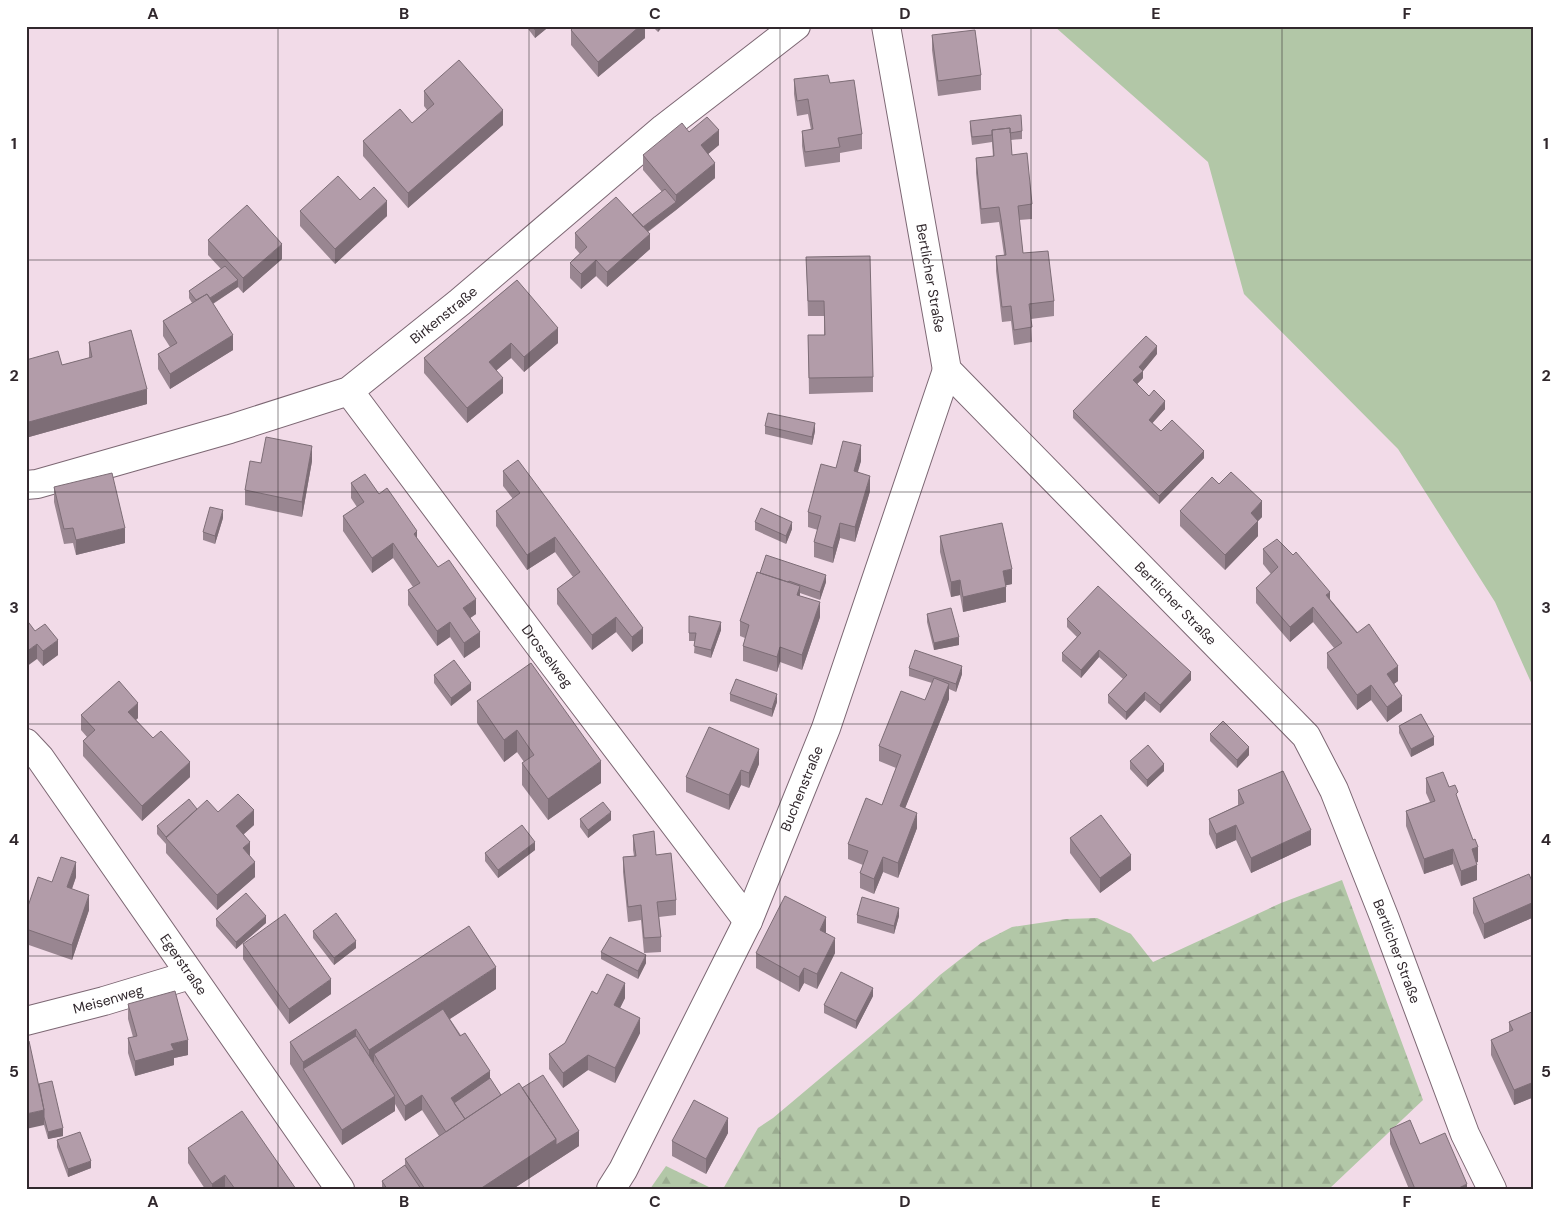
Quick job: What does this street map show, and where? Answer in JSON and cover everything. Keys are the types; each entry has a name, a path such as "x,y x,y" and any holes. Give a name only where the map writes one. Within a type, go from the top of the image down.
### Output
{"street":[{"name":"Birkenstraße","path":"26,485 36,484 230,429 350,391 460,302 664,128 796,26"},
{"name":"Bertlicher Straße","path":"886,26 947,370 1306,736 1334,790 1388,927 1465,1134 1492,1189"},
{"name":"Buchenstraße","path":"611,1189 623,1170 748,920 826,728 947,370"},
{"name":"Drosselweg","path":"350,391 554,666 748,920"},
{"name":"Egerstraße","path":"26,743 40,758 340,1189"},
{"name":"Meisenweg","path":"26,1021 104,1001 190,975"}],"green space":[{"path":"1054,26 1534,26 1534,689 1495,602 1398,449 1244,294 1208,162"},
{"path":"1342,880 1423,1100 1329,1189 723,1189 758,1128 773,1118 911,1002 940,975 981,943 1012,927 1066,919 1097,918 1131,934 1153,962 1281,903"},
{"path":"666,1166 713,1189 650,1189"}],"building":[{"path":"532,26 540,26 535,30"},
{"path":"575,26 640,26 598,62 571,30"},
{"path":"975,30 981,75 938,81 932,35"},
{"path":"459,60 503,110 408,193 363,141 400,109 412,123 434,104 424,91"},
{"path":"828,75 830,83 854,80 862,134 838,138 840,147 805,152 802,131 813,129 808,99 797,101 794,79"},
{"path":"1021,115 1022,131 1010,133 1010,128 992,130 992,135 972,137 970,121"},
{"path":"707,117 719,130 701,145 715,163 676,195 643,155 682,123 689,132"},
{"path":"1010,128 1012,155 1027,153 1032,204 1018,206 1023,253 1048,251 1054,301 1029,304 1032,327 1014,330 1011,306 1002,307 996,256 1006,255 999,207 981,209 976,158 994,156 992,130"},
{"path":"338,176 360,200 374,187 387,201 335,249 300,211"},
{"path":"665,189 676,202 643,227 632,215"},
{"path":"616,197 650,234 607,272 596,260 581,274 570,263 587,247 575,233"},
{"path":"247,205 282,244 243,278 208,240"},
{"path":"870,256 873,377 809,378 808,335 825,335 824,301 808,301 806,257"},
{"path":"225,266 238,280 210,298 207,294 196,300 189,291"},
{"path":"517,280 558,328 524,357 511,343 489,362 503,378 467,408 424,358"},
{"path":"207,294 233,335 170,374 158,354 177,343 163,321"},
{"path":"131,330 147,389 29,422 26,412 26,360 58,351 62,365 92,357 89,342"},
{"path":"1146,336 1157,346 1139,367 1143,371 1133,380 1149,396 1154,390 1165,401 1149,420 1161,431 1172,420 1204,451 1159,496 1073,411"},
{"path":"768,413 815,423 812,437 765,426"},
{"path":"266,437 312,446 302,502 245,490 250,461 261,463"},
{"path":"843,441 861,445 854,471 870,476 855,527 840,523 833,548 814,542 821,516 808,512 821,464 836,468"},
{"path":"518,460 643,628 632,637 616,617 592,635 557,589 580,572 555,537 527,555 496,511 520,493 503,471"},
{"path":"1231,472 1262,501 1251,513 1258,521 1225,555 1180,511 1212,477 1219,484"},
{"path":"112,473 125,528 76,540 73,528 64,529 54,487"},
{"path":"365,474 379,494 387,488 417,531 414,534 438,567 449,560 476,599 463,608 480,632 464,643 450,622 437,631 408,590 420,583 393,543 372,558 343,516 364,502 351,483"},
{"path":"210,507 223,510 215,536 203,532"},
{"path":"761,508 792,522 786,536 755,522"},
{"path":"1002,523 1012,569 1003,571 1006,587 963,597 960,580 951,582 940,536"},
{"path":"1277,539 1293,555 1296,552 1330,592 1326,595 1357,633 1369,624 1398,666 1387,674 1402,696 1387,707 1371,685 1357,695 1327,653 1342,643 1313,607 1290,627 1256,588 1278,567 1263,549"},
{"path":"766,555 826,575 820,592 760,573"},
{"path":"757,572 800,586 797,595 820,602 802,655 780,647 777,657 743,646 749,625 740,621"},
{"path":"1098,586 1191,672 1160,705 1145,692 1126,712 1108,695 1127,675 1113,662 1099,650 1081,670 1062,653 1081,633 1067,619"},
{"path":"951,608 959,637 934,643 927,614"},
{"path":"689,616 721,622 711,650 694,646 696,633 689,633"},
{"path":"26,619 35,631 45,624 58,640 43,651 37,644 26,652"},
{"path":"915,650 962,666 956,684 909,668"},
{"path":"454,660 471,683 451,698 434,675"},
{"path":"531,663 601,761 548,799 522,763 534,755 517,730 504,740 477,701"},
{"path":"934,678 949,684 900,806 917,813 898,863 883,857 874,879 860,873 868,851 848,844 866,798 882,805 901,755 879,746 901,691 925,700"},
{"path":"736,679 777,694 772,709 730,694"},
{"path":"119,681 138,703 128,712 153,738 161,731 190,762 142,806 83,741 95,730 81,715"},
{"path":"1421,714 1434,737 1411,749 1399,726"},
{"path":"1223,721 1249,747 1237,760 1210,734"},
{"path":"709,727 759,749 749,773 741,770 729,795 686,777"},
{"path":"1148,745 1164,764 1147,780 1130,761"},
{"path":"1283,771 1311,830 1251,858 1236,825 1216,834 1209,819 1244,803 1238,790"},
{"path":"1443,772 1449,787 1455,785 1458,792 1456,794 1464,816 1473,840 1475,839 1478,847 1472,849 1477,865 1461,871 1453,849 1424,859 1406,811 1435,801 1426,778"},
{"path":"238,794 254,810 236,826 250,842 243,848 255,862 217,895 166,838 207,800 218,812"},
{"path":"189,799 197,809 166,837 157,826"},
{"path":"603,802 611,812 588,830 580,819"},
{"path":"1101,815 1131,855 1100,878 1070,838"},
{"path":"522,825 535,842 498,870 485,853"},
{"path":"654,831 656,855 671,853 676,900 657,902 661,937 644,938 641,905 628,907 623,857 636,856 633,835"},
{"path":"61,857 76,862 67,887 89,895 72,945 26,929 26,912 38,877 52,882"},
{"path":"1529,874 1534,886 1534,902 1484,924 1473,898"},
{"path":"246,893 266,916 236,942 216,919"},
{"path":"785,896 826,917 820,930 835,938 817,974 804,968 799,977 756,953"},
{"path":"862,897 899,908 894,926 857,915"},
{"path":"336,913 356,941 334,958 313,931"},
{"path":"285,914 331,979 289,1009 243,944"},
{"path":"469,926 496,967 369,1050 356,1029 303,1062 290,1042"},
{"path":"610,937 646,955 638,971 601,952"},
{"path":"841,972 873,988 856,1021 824,1005"},
{"path":"607,974 625,983 614,1005 640,1018 615,1068 588,1055 563,1073 549,1054 565,1043 592,991 597,994"},
{"path":"175,991 188,1040 171,1044 174,1050 135,1061 128,1038 137,1036 128,1004"},
{"path":"443,1009 460,1036 465,1033 490,1071 451,1098 465,1119 446,1132 422,1095 405,1106 374,1054"},
{"path":"1534,1011 1534,1082 1514,1090 1491,1040 1513,1030 1509,1022"},
{"path":"356,1036 395,1096 342,1130 303,1069"},
{"path":"29,1041 44,1110 26,1114 26,1042"},
{"path":"543,1075 579,1131 556,1145 556,1139 522,1088"},
{"path":"490,1078 501,1095 465,1119 454,1103"},
{"path":"52,1081 63,1128 48,1132 39,1084"},
{"path":"519,1083 556,1139 480,1189 425,1189 405,1159"},
{"path":"694,1100 728,1118 706,1159 672,1141"},
{"path":"242,1111 296,1189 235,1189 225,1175 212,1184 188,1148"},
{"path":"1410,1120 1420,1144 1445,1133 1467,1184 1457,1189 1415,1189 1390,1129"},
{"path":"80,1132 91,1161 68,1169 57,1140"},
{"path":"405,1165 421,1189 387,1189 382,1181"}]}
